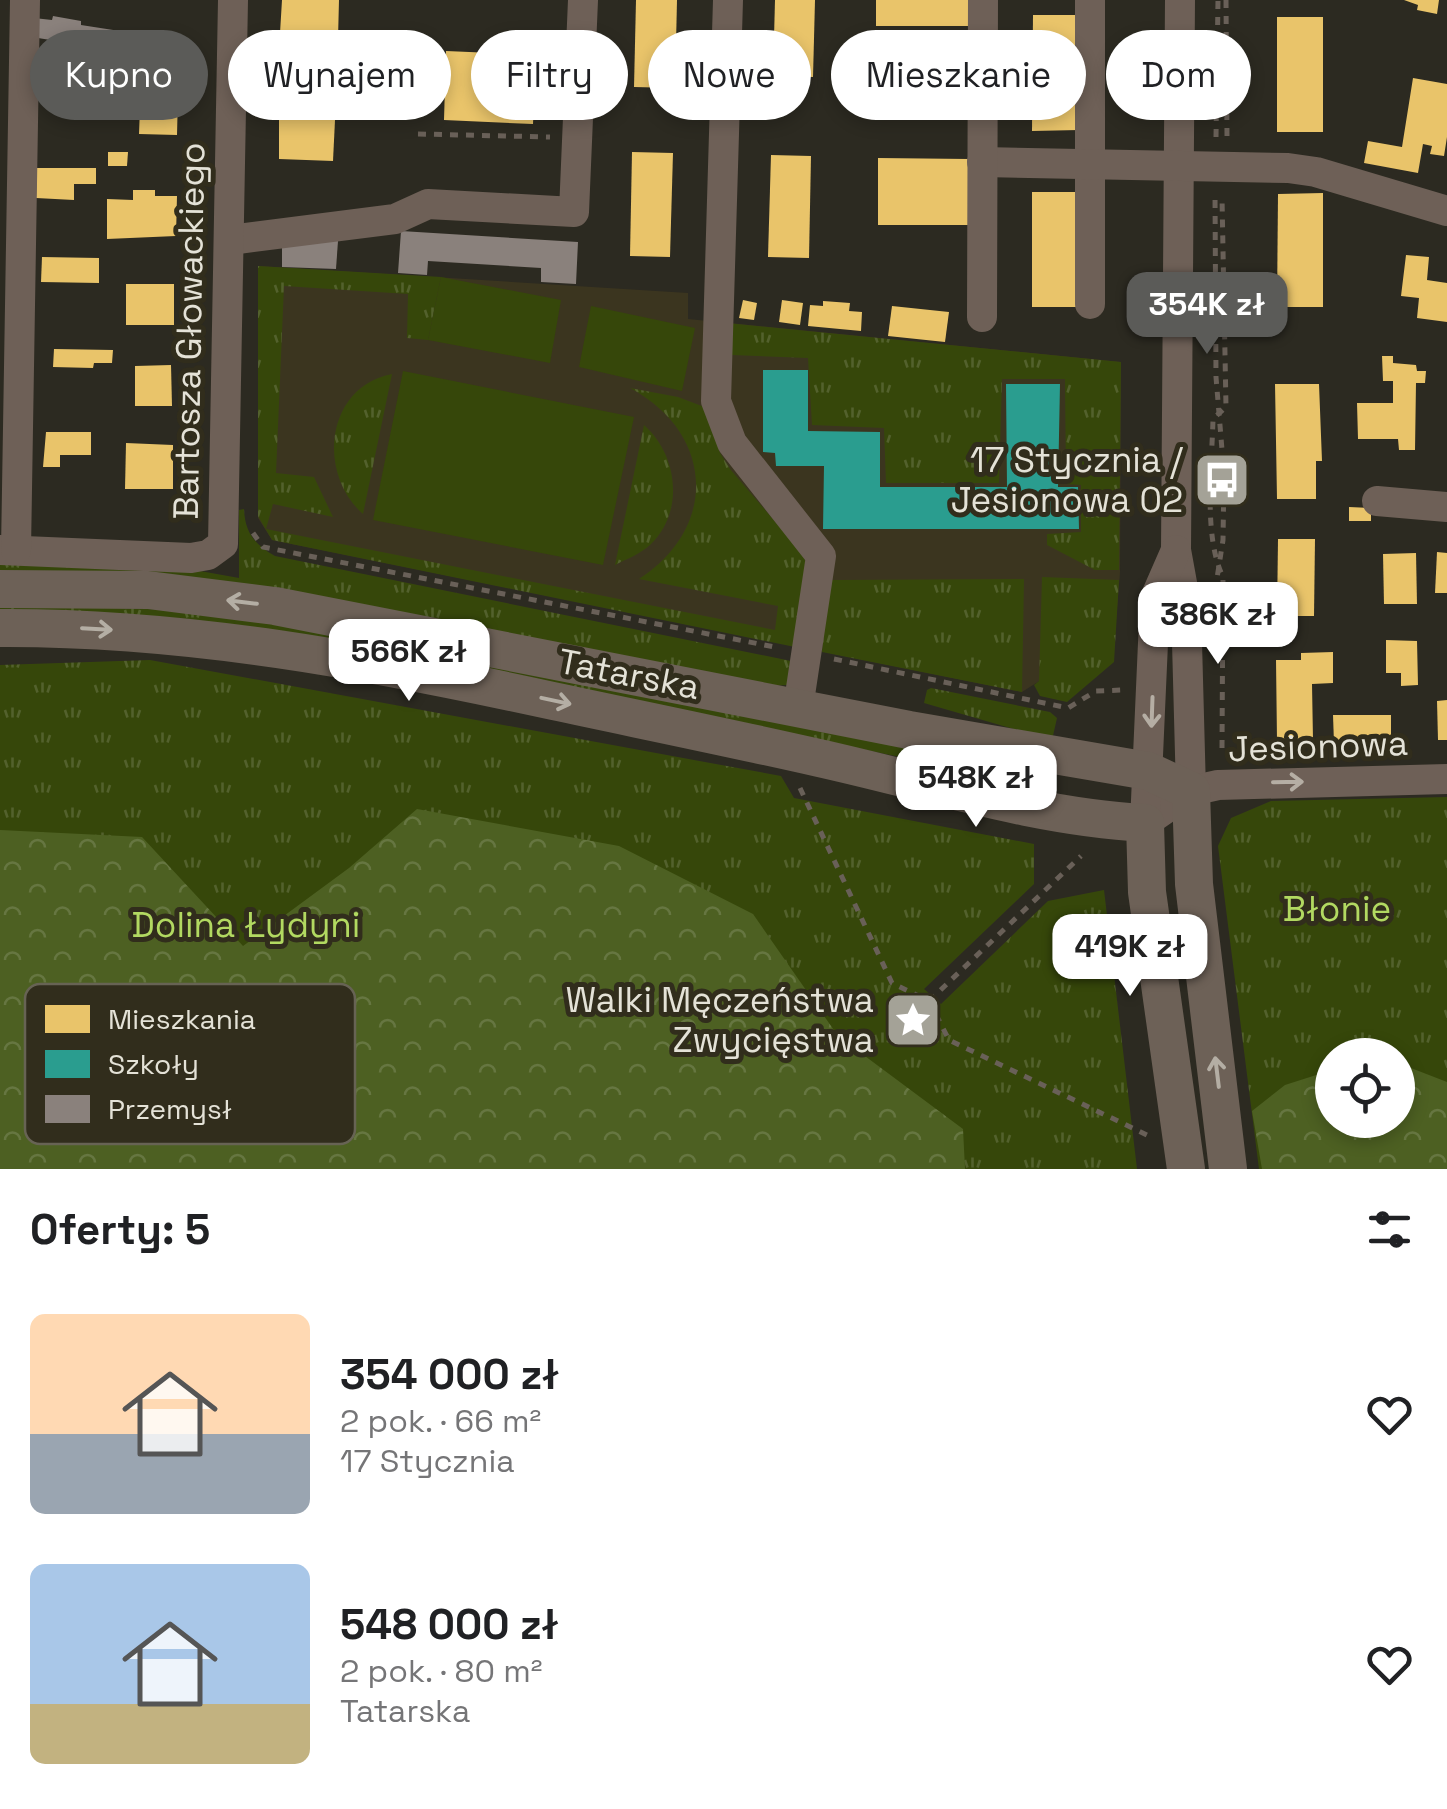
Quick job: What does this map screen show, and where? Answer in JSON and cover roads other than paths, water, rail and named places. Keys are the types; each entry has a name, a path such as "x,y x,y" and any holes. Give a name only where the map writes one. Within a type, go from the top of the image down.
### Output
{"main road":[{"name":"Tatarska","path":"0,588 148,590 275,606 798,708 1148,771 1191,792"},
{"name":"Tatarska","path":"0,628 168,634 383,665 819,758 1027,807 1145,823"},
{"path":"1191,792 1194,884 1228,1169"},
{"path":"1145,823 1148,892 1186,1169"}],"street":[{"path":"8,550 25,0"},
{"name":"Bartosza Głowackiego","path":"8,550 191,558 208,554 222,544 232,0"},
{"path":"230,240 395,219 428,204 574,212 584,0"},
{"path":"728,0 716,400 732,443 821,556 798,708"},
{"path":"982,317 984,0"},
{"path":"1090,0 1090,304"},
{"path":"1145,823 1191,792 1186,605 1176,550 1180,0"},
{"path":"982,162 1177,164 1316,172 1447,211"},
{"path":"1377,502 1447,507"},
{"path":"1145,823 1155,598 1176,550"},
{"name":"Jesionowa","path":"1191,792 1248,782 1447,779"}],"place":[{"name":"17 Stycznia / Jesionowa 02","path":"1222,480"},
{"name":"Walki Męczeństwa Zwycięstwa","path":"913,1020"}],"park label":[{"name":"Błonie","path":"1337,909"},
{"name":"Dolina Łydyni","path":"246,925"}]}
